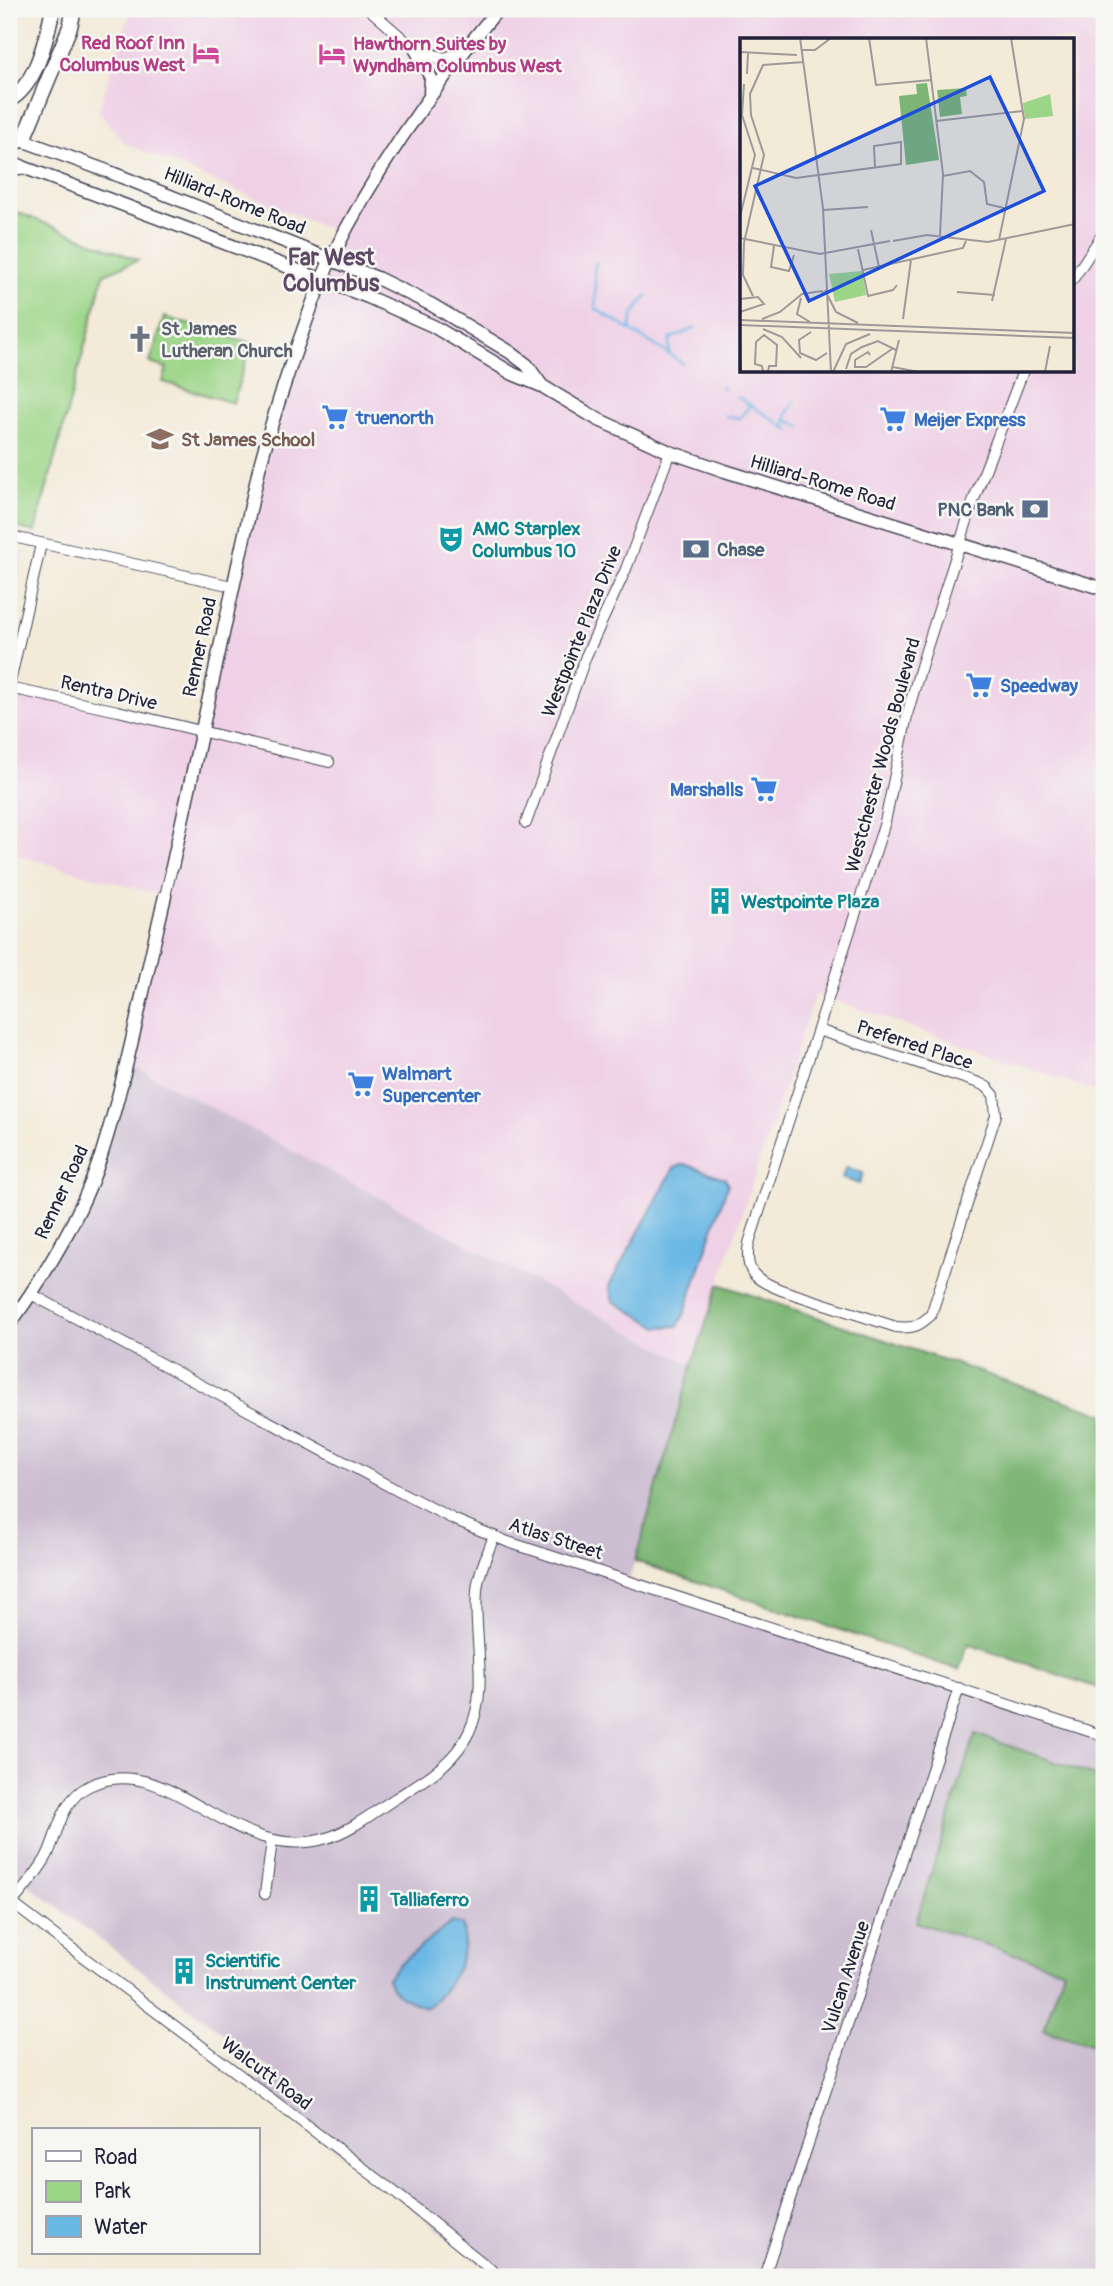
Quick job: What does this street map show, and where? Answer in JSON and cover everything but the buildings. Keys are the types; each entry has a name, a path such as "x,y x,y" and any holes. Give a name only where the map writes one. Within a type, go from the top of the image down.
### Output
{"highway":[{"path":"9,100 26,85 34,69 53,9"},
{"path":"16,141 70,27 74,9"}],"main road":[{"name":"Renner Road","path":"172,867 232,586 269,431 323,279 331,259 373,184 429,96 498,9"},
{"path":"416,50 444,59 460,54"},
{"path":"416,50 431,78 429,96"},
{"name":"Hilliard-Rome Road","path":"9,135 16,141 120,176 377,278 432,305 487,337 527,365 541,386"},
{"name":"Hilliard-Rome Road","path":"13,165 323,279 433,326 513,374 541,386 599,420 670,452 1104,589"},
{"name":"Renner Road","path":"9,1325 61,1242 100,1157 165,896"}],"street":[{"path":"369,9 416,50"},
{"path":"1074,277 1104,232"},
{"name":"Westchester Woods Boulevard","path":"818,1030 885,821 908,711 974,499 1022,373"},
{"name":"Westpointe Plaza Drive","path":"526,823 586,656 625,569 670,452"},
{"path":"9,536 232,586"},
{"path":"9,687 41,544"},
{"name":"Rentra Drive","path":"9,687 200,732"},
{"path":"200,732 329,762"},
{"name":"Renner Road","path":"165,896 172,867"},
{"name":"Preferred Place","path":"818,1030 979,1083 994,1095 996,1115 966,1212 931,1315 919,1326 909,1329 896,1327 781,1290 764,1283 751,1273 747,1259 749,1243 818,1030"},
{"name":"Atlas Street","path":"30,1294 402,1493 494,1536 1104,1736"},
{"path":"10,1902 46,1858 64,1812 73,1798 85,1788 107,1779 128,1777 149,1782 249,1833 291,1842 326,1838 351,1827 440,1770 456,1753 469,1733 477,1710 477,1591 494,1536"},
{"name":"Vulcan Avenue","path":"764,2277 959,1688"},
{"path":"265,1894 272,1840"},
{"name":"Walcutt Road","path":"10,1902 383,2183 500,2277"}],"shaded area":[{"path":"131,9 1104,9 1104,1094 815,994 692,1365 126,1062 164,896 9,853 9,688 200,732 259,469 343,235 126,144 98,112"},
{"path":"9,548 24,552 9,623"},
{"path":"126,1062 692,1365 629,1580 1104,1736 1104,2277 500,2277 254,2085 270,2069 9,1870 9,1325 87,1189"}],"green space":[{"path":"9,209 138,260 104,274 35,532 9,525"},
{"path":"164,317 251,343 233,403 163,382 167,368 150,363"},
{"path":"719,1284 1104,1414 1104,1690 968,1644 959,1670 635,1561 692,1365"},
{"path":"975,1734 1104,1779 1104,2048 1043,2030 1064,1970 916,1922"}],"water":[{"path":"684,1164 725,1178 728,1184 684,1315 678,1326 659,1327 613,1301 609,1286 674,1168"},
{"path":"846,1167 863,1173 859,1184 842,1178"},
{"path":"452,1922 462,1924 464,1936 461,1959 451,1980 427,2007 403,1997 393,1989 387,1978 398,1965"}],"waterway":[{"path":"597,262 594,267 596,309 630,330"},
{"path":"647,295 633,315 630,330 669,354"},
{"path":"683,364 669,354 670,339 695,328"},
{"path":"738,397 791,431"},
{"path":"785,427 787,414 794,401"},
{"path":"726,416 740,418 750,405"},
{"path":"786,420 802,427"}],"place":[{"name":"Red Roof Inn Columbus West","path":"206,53"},
{"name":"Hawthorn Suites by Wyndham Columbus West","path":"332,54"},
{"name":"St James Lutheran Church","path":"140,339"},
{"name":"truenorth","path":"335,417"},
{"name":"Meijer Express","path":"893,419"},
{"name":"St James School","path":"160,439"},
{"name":"PNC Bank","path":"1035,509"},
{"name":"AMC Starplex Columbus 10","path":"451,539"},
{"name":"Chase","path":"696,549"},
{"name":"Speedway","path":"979,685"},
{"name":"Marshalls","path":"764,789"},
{"name":"Westpointe Plaza","path":"720,901"},
{"name":"Walmart Supercenter","path":"361,1084"},
{"name":"Talliaferro","path":"369,1899"},
{"name":"Scientific Instrument Center","path":"184,1971"}],"district":[{"name":"Far West Columbus","path":"331,270"}]}
